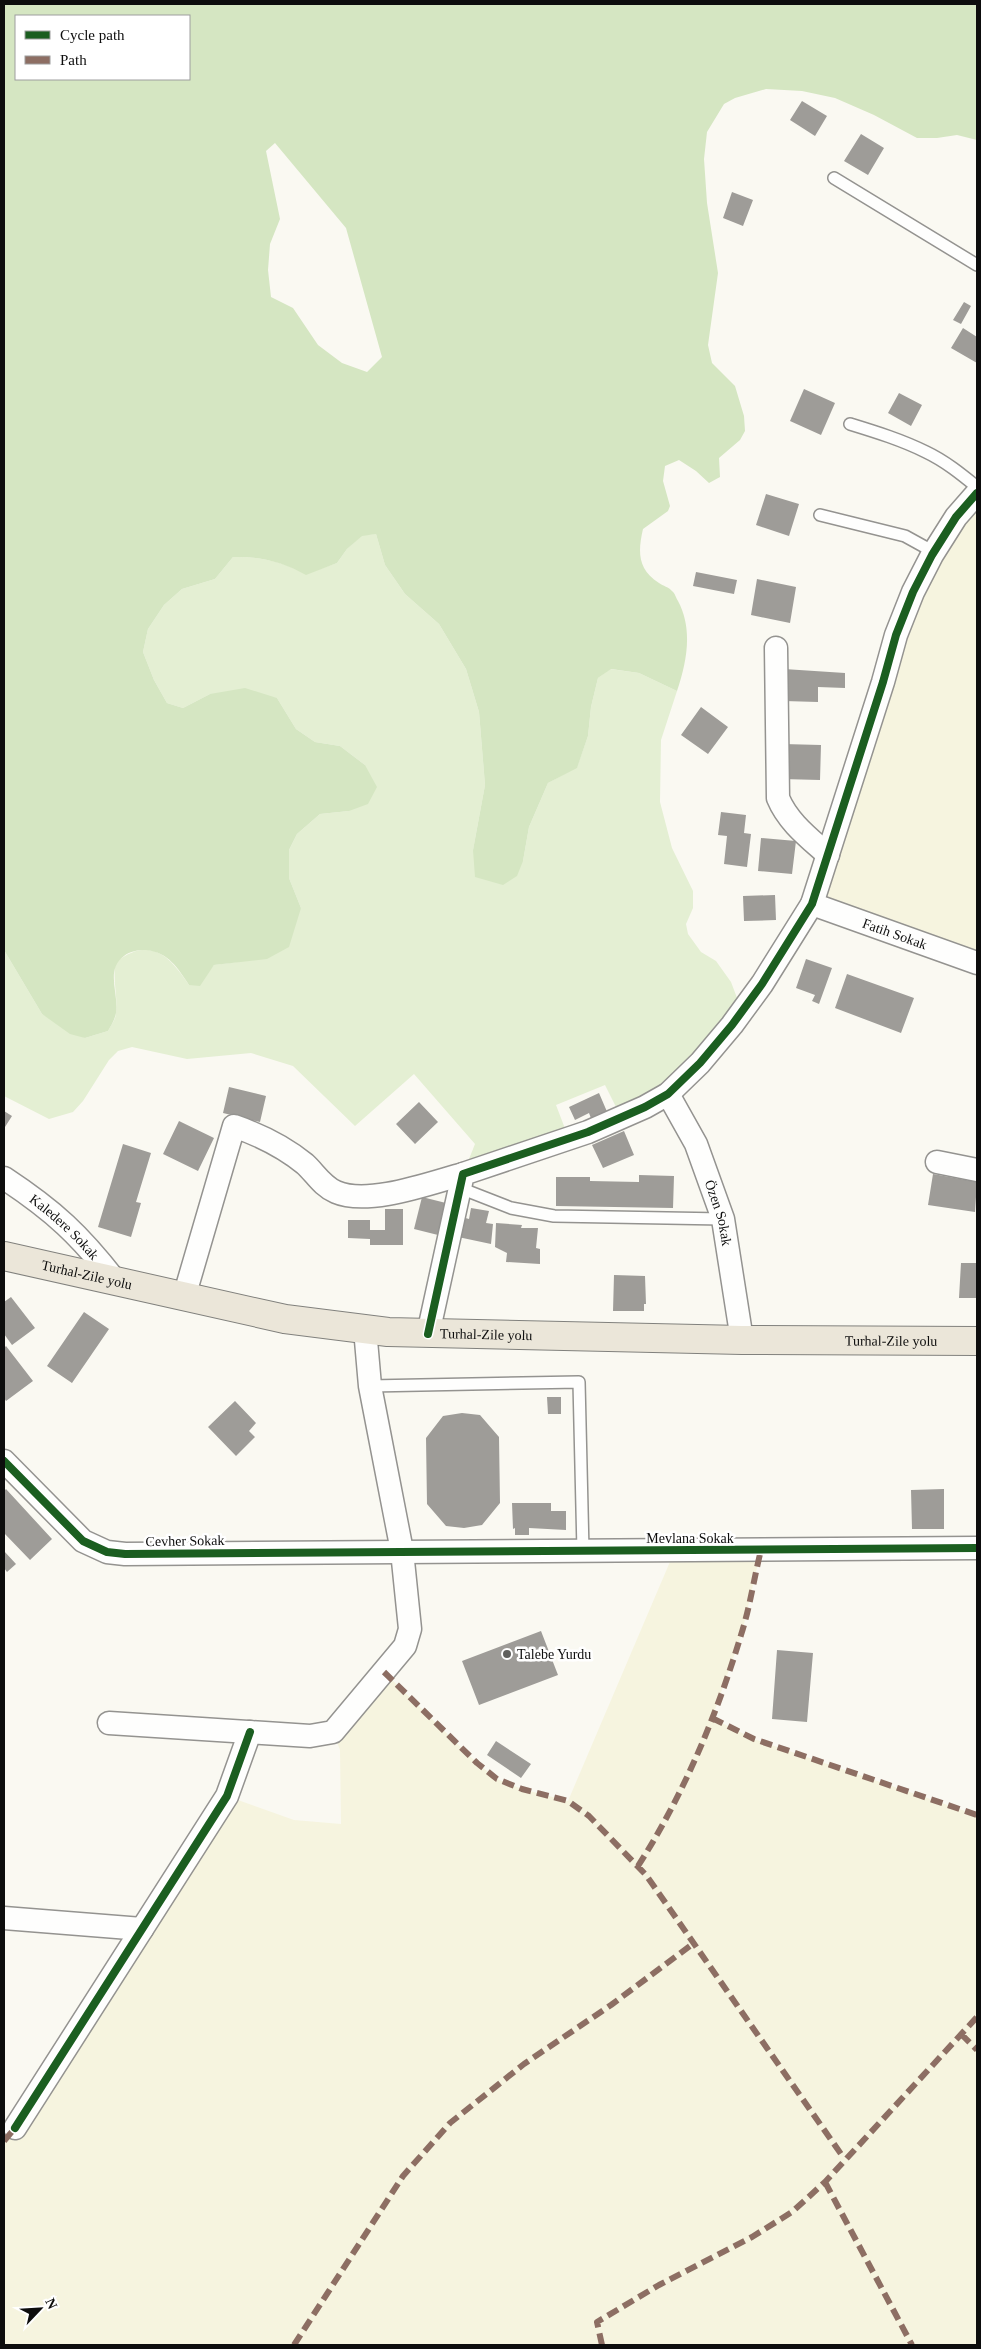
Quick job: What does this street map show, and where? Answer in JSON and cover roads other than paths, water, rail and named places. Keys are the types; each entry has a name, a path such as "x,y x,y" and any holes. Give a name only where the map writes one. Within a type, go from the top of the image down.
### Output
{"main road":[{"name":"Turhal-Zile yolu","path":"4,1256 285,1319 365,1330 428,1334 742,1340 977,1341"}],"street":[{"path":"184,1297 234,1126 261,1135 285,1150 306,1164 322,1183 335,1191 346,1195 362,1196 462,1181 588,1132 622,1118 668,1094 700,1063 732,1025 762,984 812,904 884,682 896,634 913,592 934,552 956,517 977,493"},
{"path":"776,648 778,798 784,812 794,824 828,855"},
{"name":"Fatih Sokak","path":"812,904 977,963"},
{"name":"Özen Sokak","path":"668,1094 696,1144 724,1219 742,1340"},
{"path":"937,1162 977,1170"},
{"name":"Kaledere Sokak","path":"4,1178 44,1205 68,1225 91,1249 117,1282"},
{"path":"428,1334 462,1181"},
{"path":"109,1723 310,1736 333,1732 408,1641 410,1630 402,1551 370,1386 365,1330"},
{"name":"Cevher Sokak","path":"4,1461 82,1541 107,1552 135,1554 402,1551"},
{"name":"Mevlana Sokak","path":"402,1551 977,1548"},
{"path":"15,2128 227,1796 250,1732"},
{"path":"4,1918 142,1929"}],"lane":[{"path":"834,178 977,265"},
{"path":"850,424 896,439 927,452 952,467 977,487"},
{"path":"820,515 905,536 934,552"},
{"path":"462,1181 512,1208 554,1216 724,1219"},
{"path":"370,1386 579,1382 582,1550"}],"place":[{"name":"Talebe Yurdu","path":"507,1654"}]}
